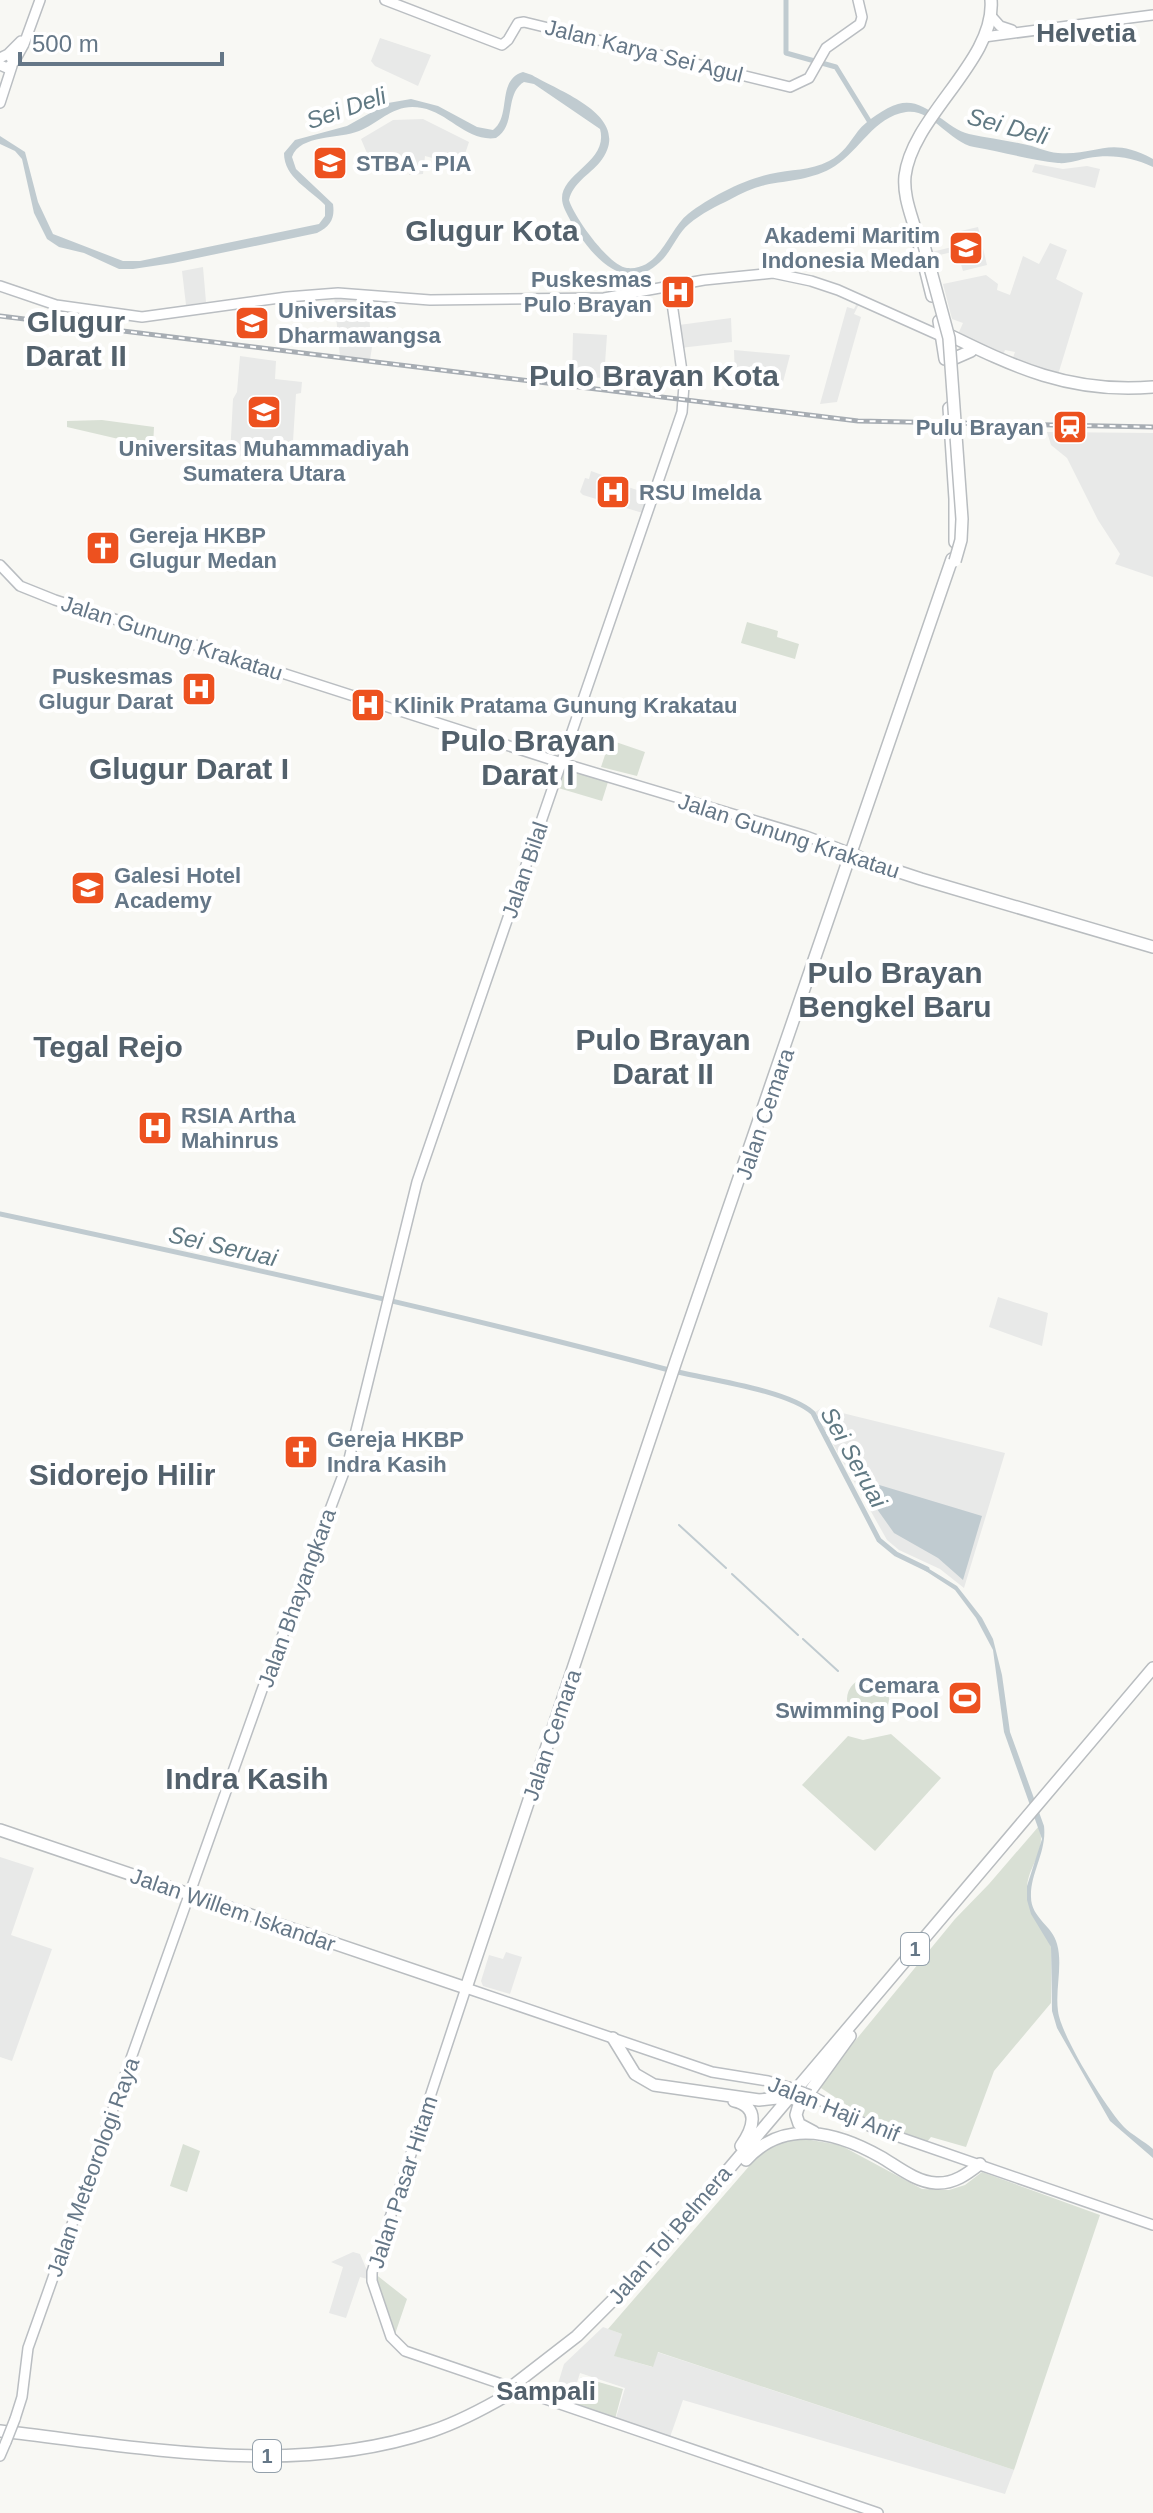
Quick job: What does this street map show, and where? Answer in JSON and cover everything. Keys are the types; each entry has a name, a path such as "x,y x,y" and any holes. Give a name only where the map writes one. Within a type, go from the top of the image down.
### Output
{"highway":[{"path":"953,562 961,540 962,519 953,368 946,324 906,198 905,181 911,153 987,35 992,10"},
{"path":"920,237 945,335 1019,373 1054,383 1114,392 1153,389"},
{"path":"945,335 1017,368 1055,380 1114,388 1153,389"},
{"name":"Jalan Cemara","path":"945,335 955,358 953,392"},
{"name":"Jalan Cemara","path":"466,1988 953,562 957,464 953,392 945,335"},
{"path":"955,358 971,351"},
{"name":"Jalan Gunung Krakatau","path":"853,852 903,871 1153,945"},
{"name":"Jalan Tol Belmera","path":"2,2433 203,2448 313,2450 374,2442 428,2427 513,2389 557,2359 640,2280 861,2021 1153,1668"},
{"name":"Jalan Tol Belmera","path":"1040,1805 1153,1676"},
{"name":"Jalan Tol Belmera","path":"513,2389 594,2320 683,2223 1031,1816"},
{"name":"Jalan Willem Iskandar","path":"0,1830 466,1988"},
{"path":"608,2037 632,2071 648,2083 711,2095 775,2099 790,2089 876,1995"},
{"path":"861,2021 801,2102 796,2113 799,2124 810,2131 862,2144 912,2174 931,2181 959,2177 970,2170 975,2162"},
{"path":"608,2037 629,2072 642,2084 661,2090 739,2102 752,2113 753,2123 747,2137 683,2223"},
{"path":"695,2216 754,2151 769,2140 785,2134 802,2133 850,2142 911,2175 935,2183 961,2178 975,2162"}],"main road":[{"path":"0,89 5,59 26,39 38,0"},
{"name":"Jalan Karya Sei Agul","path":"385,0 502,45 518,23 524,22 787,87 805,81 813,74 830,44 862,21 858,0"},
{"path":"992,10 1000,26 1017,31"},
{"path":"987,35 1153,15"},
{"path":"0,103 5,59"},
{"path":"0,284 56,305 137,317 253,300 338,293 604,298 733,273 763,271 788,274 838,290 945,335"},
{"name":"Jalan Bilal","path":"387,1302 415,1187 677,427 684,400 670,285"},
{"path":"253,300 321,288 404,295"},
{"name":"Jalan Gunung Krakatau","path":"0,565 16,582 55,600 853,852"},
{"name":"Jalan Bhayangkara","path":"188,1892 349,1459 387,1302"},
{"name":"Jalan Meteorologi Raya","path":"0,2456 2,2433 15,2419 22,2397 27,2351 188,1892"},
{"name":"Jalan Haji Anif","path":"466,1988 712,2072 788,2087 829,2103 873,2128 1153,2225"},
{"name":"Jalan Pasar Hitam","path":"466,1988 372,2278 389,2333 403,2350 878,2513"}],"shaded area":[{"path":"380,38 431,55 418,86 375,66 371,61"},
{"path":"523,72 576,99 602,119 608,132 608,146 600,162 578,184 569,200 593,240 611,259 627,268 648,263 681,221 706,201 760,177 829,161 842,152 866,123 898,104 917,104 969,134 1058,153 1125,148 1153,159 1153,167 1113,156 1058,163 974,147 956,139 924,115 906,112 885,120 827,171 756,188 704,213 685,228 660,262 645,272 631,275 604,263 592,251 572,223 562,198 571,179 596,152 601,142 600,129 534,84 524,82 514,94 506,125 496,138 476,136 441,115 412,107 396,110 359,131 303,144 292,157 296,169 333,204 331,221 317,233 173,263 119,269 84,253 59,247 47,239 34,213 22,159 15,151 0,144 0,136 25,152 38,202 53,234 123,261 140,261 319,224 325,216 325,205 293,176 285,162 284,153 295,140 347,126 388,103 411,99 438,106 477,127 493,130 502,116 510,82"},
{"path":"423,119 469,142 461,166 425,156 423,174 409,175 410,160 393,157 393,154 386,152 369,158 361,139 393,120"},
{"path":"1035,164 1063,169 1087,166 1100,169 1095,188 1032,172"},
{"name":"Akademi Maritim Indonesia Medan","path":"978,227 987,265 963,271 957,251 935,256 932,252 956,246 952,233"},
{"path":"1050,243 1067,250 1056,279 1083,293 1057,378 1011,363 1015,352 1005,350 1002,358 961,337 959,332 963,323 952,319 943,284 986,275 998,284 997,290 1010,295 1023,256 1039,264"},
{"path":"203,267 206,302 186,305 182,271"},
{"path":"334,295 367,296 372,347 370,360 340,357"},
{"path":"858,301 854,314 861,317 837,402 820,404 847,307 854,309"},
{"path":"731,318 732,342 680,348 679,325"},
{"path":"573,333 607,335 604,378 572,376"},
{"path":"734,350 790,355 782,386 735,380"},
{"name":"Universitas Muhammadiyah Sumatera Utara","path":"240,356 276,361 275,379 302,382 301,393 296,394 292,457 230,456 233,399 237,392"},
{"path":"102,420 154,427 153,447 67,427 67,421"},
{"path":"1047,432 1153,433 1153,577 1115,564 1120,554 1098,520 1067,458 1051,445"},
{"name":"RSU Imelda","path":"591,471 652,495 646,514 583,495 580,492"},
{"path":"747,622 778,631 777,637 799,644 795,659 741,643"},
{"path":"610,740 645,752 637,776 601,767"},
{"path":"563,766 609,779 602,801 555,787"},
{"path":"998,1297 1048,1313 1042,1346 989,1327"},
{"path":"822,1408 1005,1453 964,1588 940,1569 899,1550 887,1540 815,1412"},
{"path":"876,1484 982,1516 963,1580 938,1558 894,1533 872,1502"},
{"path":"921,1564 957,1586 982,1618 993,1639 1010,1732 1044,1826 1043,1845 1031,1897 1034,1911 1057,1944 1057,2003 1061,2022 1075,2054 1107,2104 1124,2127 1153,2149 1153,2158 1110,2121 1057,2028 1052,2011 1051,1947 1031,1914 1027,1900 1027,1886 1042,1839 1004,1732 993,1650 976,1618 955,1590 921,1568"},
{"path":"868,1678 883,1684 889,1699 883,1714 868,1720 853,1714 847,1699 853,1684"},
{"path":"891,1734 941,1778 875,1851 802,1785 848,1736 863,1740"},
{"path":"1039,1826 1041,1844 1027,1888 1030,1906 1051,1947 1051,2003 994,2071 966,2147 931,2137 926,2143 872,2122 818,2086 955,1919"},
{"path":"0,1857 34,1868 11,1935 52,1949 12,2061 0,2057"},
{"path":"506,1952 522,1957 510,1994 483,1986 481,1981 489,1955 503,1959"},
{"path":"799,2138 840,2145 922,2189 949,2190 965,2185 982,2172 1100,2215 1014,2470 658,2352 653,2367 614,2356 622,2334 608,2329 764,2149"},
{"path":"183,2144 200,2151 187,2192 170,2186"},
{"path":"353,2252 360,2254 371,2280 360,2277 346,2318 329,2313 343,2267 331,2262"},
{"path":"374,2273 407,2299 394,2337"},
{"path":"603,2327 622,2334 615,2356 652,2367 657,2352 1014,2470 1005,2494 683,2400 669,2440 615,2421 625,2388 580,2373 570,2405 553,2400 564,2364"},
{"path":"581,2377 623,2389 615,2419 572,2406"}],"waterway":[{"path":"786,0 786,53 836,67 871,124"},
{"name":"Sei Seruai","path":"0,1214 419,1307 785,1398 813,1413 879,1540 896,1554 927,1569"},
{"path":"679,1525 726,1568"},
{"path":"732,1574 798,1635"},
{"path":"803,1639 838,1671"}],"railway":[{"path":"0,316 858,421 1153,427"}],"place":[{"name":"STBA - PIA","path":"330,163"},
{"name":"Akademi Maritim Indonesia Medan","path":"966,248"},
{"name":"Puskesmas Pulo Brayan","path":"678,292"},
{"name":"Universitas Dharmawangsa","path":"252,323"},
{"name":"Universitas Muhammadiyah Sumatera Utara","path":"264,412"},
{"name":"Pulu Brayan","path":"1070,427"},
{"name":"RSU Imelda","path":"613,492"},
{"name":"Gereja HKBP Glugur Medan","path":"103,548"},
{"name":"Puskesmas Glugur Darat","path":"199,689"},
{"name":"Klinik Pratama Gunung Krakatau","path":"368,705"},
{"name":"Galesi Hotel Academy","path":"88,888"},
{"name":"RSIA Artha Mahinrus","path":"155,1128"},
{"name":"Gereja HKBP Indra Kasih","path":"301,1452"},
{"name":"Cemara Swimming Pool","path":"965,1698"}],"district":[{"name":"Helvetia","path":"1086,33"},
{"name":"Glugur Kota","path":"492,230"},
{"name":"Glugur Darat II","path":"76,338"},
{"name":"Pulo Brayan Kota","path":"654,375"},
{"name":"Pulo Brayan Darat I","path":"528,757"},
{"name":"Glugur Darat I","path":"189,768"},
{"name":"Pulo Brayan Bengkel Baru","path":"895,989"},
{"name":"Tegal Rejo","path":"108,1046"},
{"name":"Pulo Brayan Darat II","path":"663,1056"},
{"name":"Sidorejo Hilir","path":"122,1474"},
{"name":"Indra Kasih","path":"247,1778"},
{"name":"Sampali","path":"546,2391"}],"water label":[{"name":"Sei Deli","path":"346,108"},
{"name":"Sei Deli","path":"1008,126"}]}
